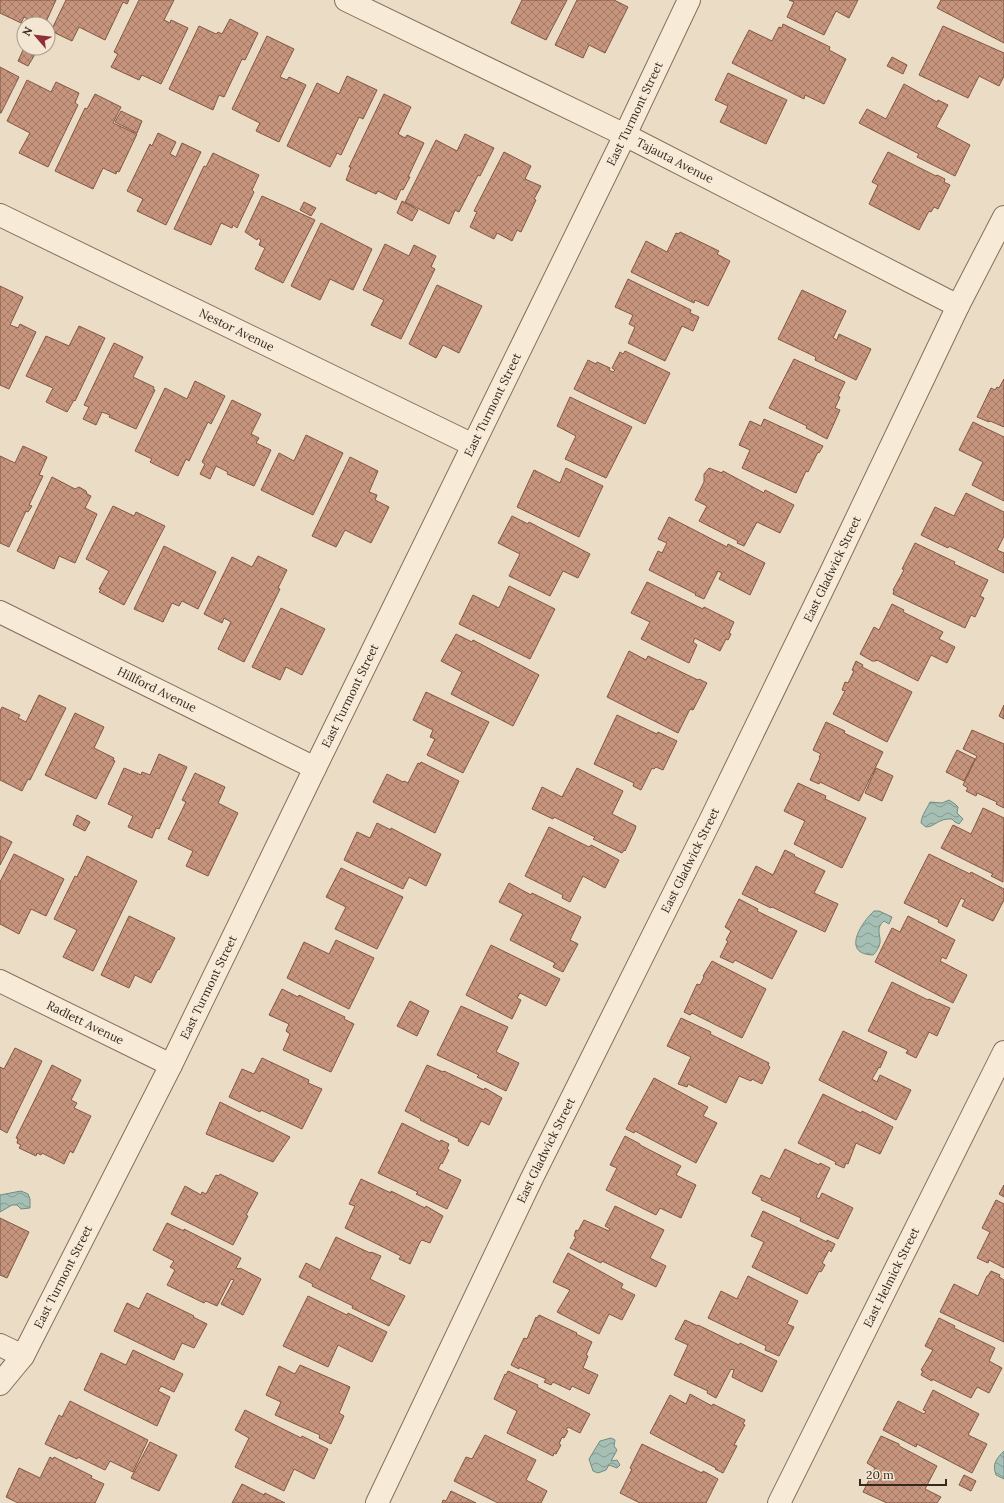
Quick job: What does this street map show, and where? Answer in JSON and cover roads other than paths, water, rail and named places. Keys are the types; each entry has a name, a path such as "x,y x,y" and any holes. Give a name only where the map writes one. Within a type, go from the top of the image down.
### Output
{"street":[{"name":"Tajauta Avenue","path":"346,0 625,135 958,306"},
{"name":"East Turmont Street","path":"0,1384 23,1356 171,1065 472,445 625,135 689,0"},
{"name":"Nestor Avenue","path":"0,216 472,445"},
{"name":"East Gladwick Street","path":"377,1503 532,1180 709,823 831,572 958,306 1004,217"},
{"name":"Hillford Avenue","path":"0,612 315,768"},
{"name":"Radlett Avenue","path":"0,981 171,1065"},
{"name":"East Helmick Street","path":"779,1503 1004,1052"},
{"path":"0,1345 23,1356"}],"water":[{"path":"949,800 958,807 957,813 963,819 959,824 952,819 943,820 929,827 926,827 921,823 923,814 930,802 942,803"},
{"path":"874,911 879,911 892,917 889,924 884,921 880,926 880,943 873,955 863,953 858,949 856,944 860,930"},
{"path":"21,1191 28,1194 30,1199 30,1208 21,1209 17,1205 12,1205 0,1212 0,1195"},
{"path":"611,1438 615,1440 614,1446 617,1450 611,1461 617,1460 620,1465 617,1468 609,1465 606,1470 598,1473 593,1471 589,1459 600,1441"},
{"path":"1004,1451 1004,1479 996,1475 994,1468 997,1459"}]}
